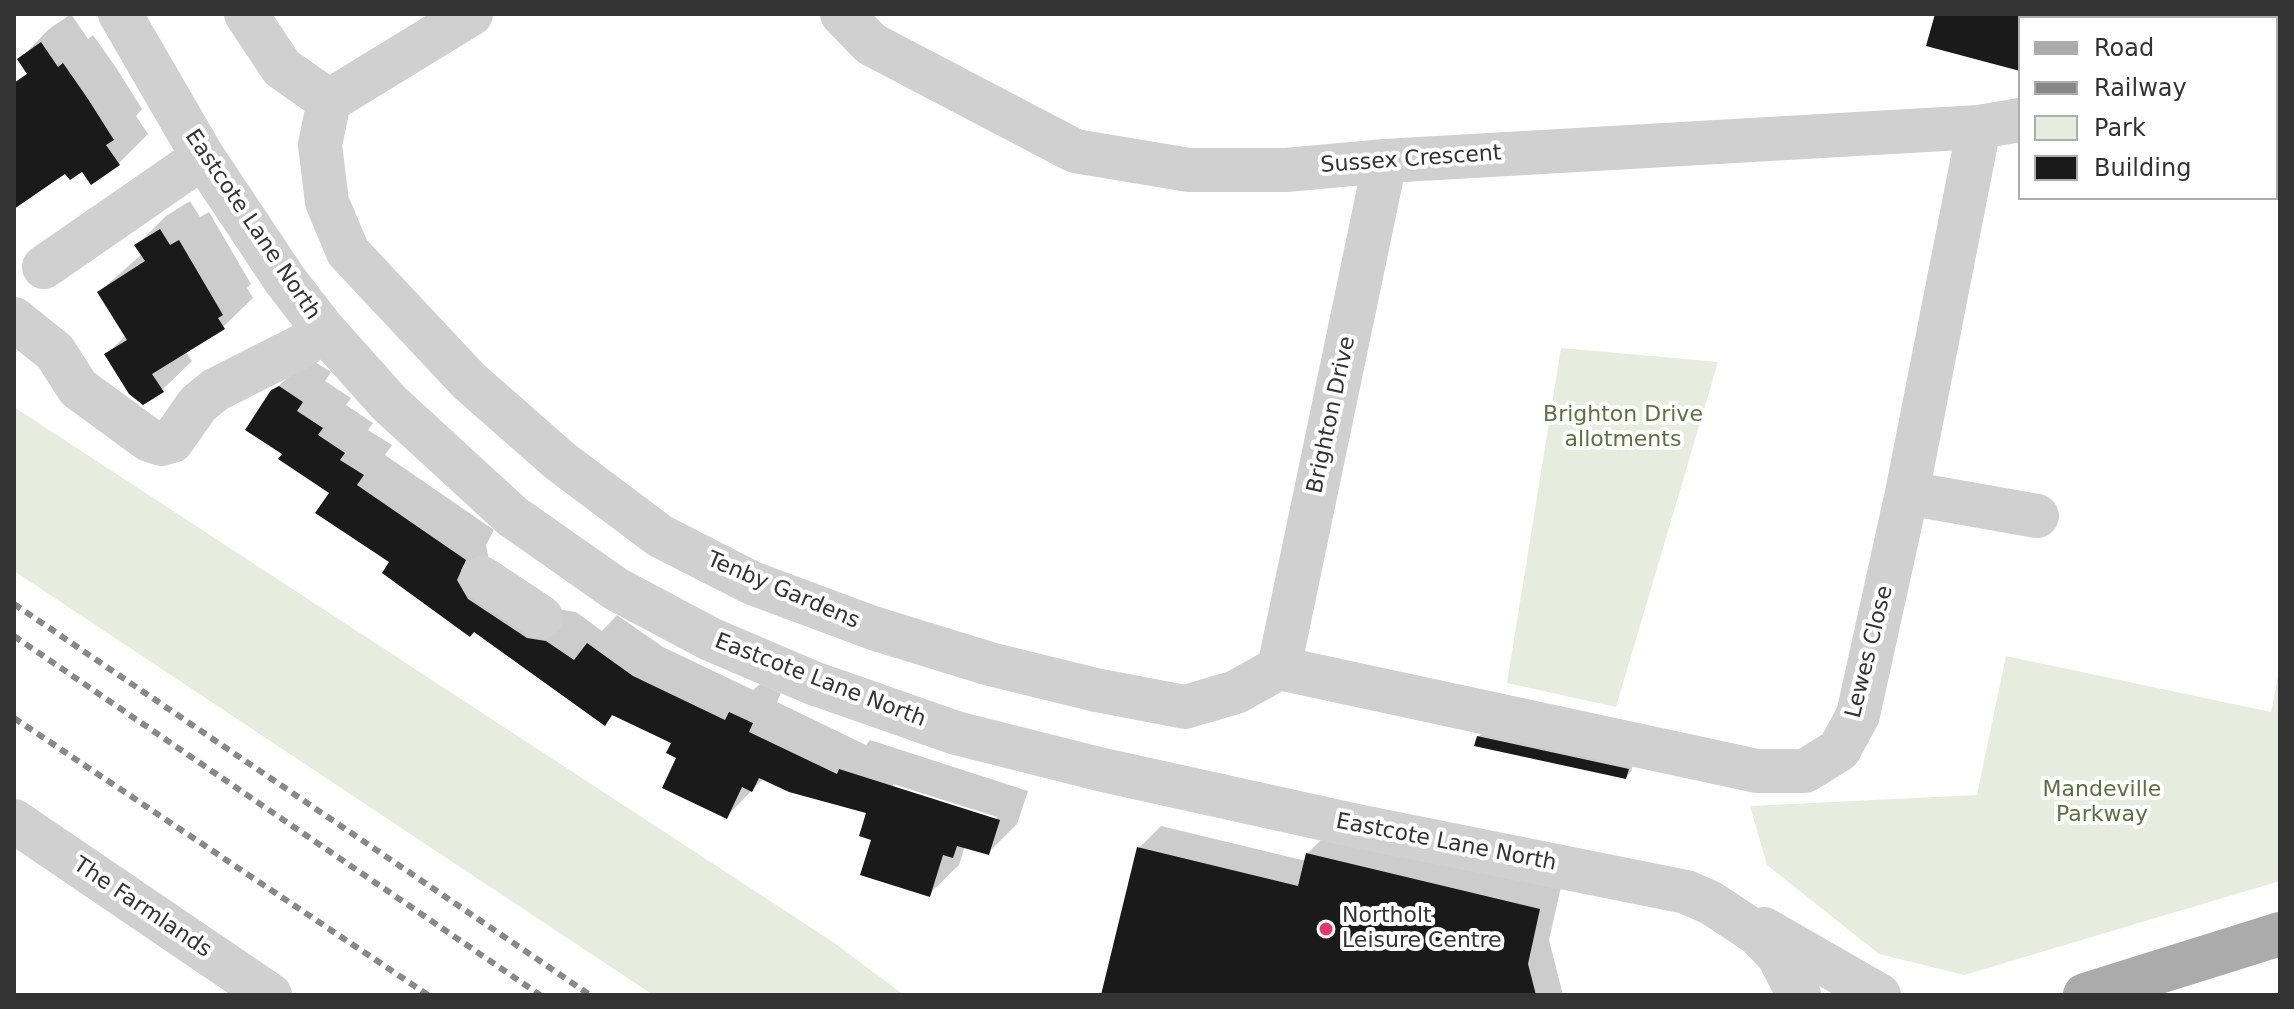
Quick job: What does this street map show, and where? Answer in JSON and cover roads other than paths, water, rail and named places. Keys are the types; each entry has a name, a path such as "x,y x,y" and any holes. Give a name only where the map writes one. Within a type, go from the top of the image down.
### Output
{"main road":[{"path":"2085,995 2280,934"}],"street":[{"name":"Eastcote Lane North","path":"120,14 203,157 285,280 322,328 389,403 512,516 616,589 710,639 813,683 956,733 1103,770 1357,826 1686,892 1792,944 1879,995"},
{"path":"246,14 282,68 329,101 471,14"},
{"name":"Sussex Crescent","path":"842,14 871,44 1075,151 1189,170 1286,170 1385,161 1999,123"},
{"name":"Tenby Gardens","path":"329,101 320,145 327,202 348,252 469,381 560,461 660,536 752,583 873,628 990,664 1096,690 1185,707 1236,692 1279,668"},
{"name":"Lewes Close","path":"1279,668 1757,771 1805,771 1839,750 1858,715 1907,493 1999,123"},
{"path":"44,267 203,157"},
{"name":"Brighton Drive","path":"1279,668 1385,161"},
{"path":"14,319 55,352 78,388 149,440 161,444 172,441 198,404 215,390 304,345 322,328"},
{"path":"1907,493 2037,516"},
{"path":"511,598 548,542"},
{"name":"The Farmlands","path":"14,821 270,995"},
{"name":"Eastcote Lane North","path":"1732,916 1758,934 1778,955 1799,995"},
{"name":"Eastcote Lane North","path":"1792,944 1810,959 1840,995"}],"railway":[{"path":"14,604 590,995"},
{"path":"14,636 540,995"},
{"path":"14,718 428,995"}],"place":[{"name":"Northolt Leisure Centre","path":"1326,929"}],"park label":[{"name":"Brighton Drive allotments","path":"1623,428"},
{"name":"Mandeville Parkway","path":"2102,802"}]}
